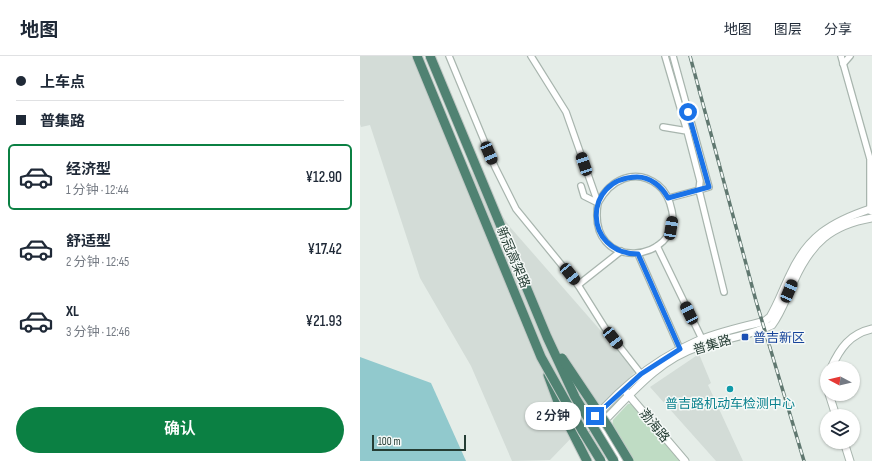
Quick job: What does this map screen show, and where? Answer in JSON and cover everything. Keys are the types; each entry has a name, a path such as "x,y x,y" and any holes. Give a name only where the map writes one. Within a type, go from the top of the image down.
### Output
{"highway":[{"name":"新冠高架路","path":"417,56 542,357 583,432 602,461"},
{"name":"新冠高架路","path":"430,56 547,337 575,396 614,461"},
{"path":"547,337 605,422 629,461"},
{"path":"542,357 561,410 587,461"}],"main road":[{"path":"595,416 620,461"},
{"path":"578,439 592,461"}],"street":[{"path":"449,56 495,167 516,209 578,284 605,328 641,374"},
{"path":"532,56 566,112 598,203"},
{"path":"665,56 687,130 700,181 699,190 724,292"},
{"path":"668,198 709,187 673,56"},
{"path":"841,56 871,158 871,214"},
{"path":"843,64 850,56"},
{"path":"663,127 687,130"},
{"path":"627,177 641,177 653,181 664,190 668,198 673,215 671,228 664,240 657,246 638,254 628,254 605,241 598,229 596,216 598,203 604,191 614,182 627,177"},
{"path":"580,186 584,196 598,203"},
{"name":"普集路","path":"578,439 595,416 641,374 680,349 702,339 765,321 770,317 790,274 812,242 825,229 836,222 871,214"},
{"name":"普集路","path":"578,439 600,425 649,376 677,357 698,347 758,331 772,325 776,320 804,261 826,235 848,223 871,214"},
{"path":"657,246 702,339"},
{"path":"578,284 621,251"},
{"path":"638,254 680,349"},
{"path":"835,361 845,342 865,330 872,329"},
{"name":"渤海路","path":"624,389 685,461"},
{"path":"846,449 850,461"}],"shaded area":[{"path":"360,56 421,56 469,168 510,227 636,371 550,460 512,461 471,366 420,278 370,125 361,127 360,124"},
{"path":"699,354 711,383 708,385 743,461 716,461 650,387"}],"green space":[{"path":"628,404 633,404 683,461 633,461 612,428 613,420"}],"water":[{"path":"360,357 431,383 466,461 360,461"}],"railway":[{"path":"690,56 756,301 804,461"}],"place":[{"name":"普吉新区","path":"745,337"},
{"name":"普吉路机动车检测中心","path":"730,389"}],"route":[{"path":"595,416 641,374 680,349 638,254 628,254 616,249 605,241 598,229 596,216 598,203 604,191 614,182 627,177 641,177 653,181 664,190 668,198 709,187 688,112"}]}
